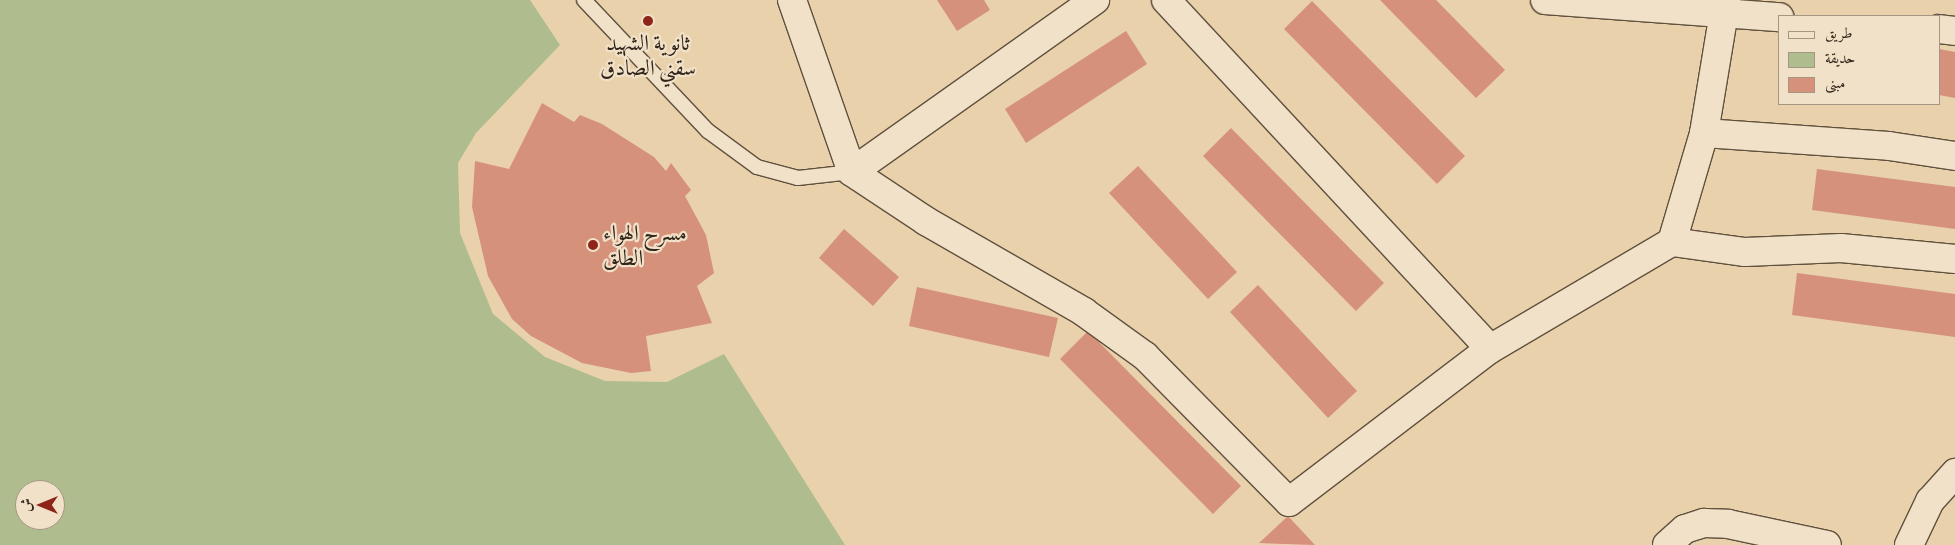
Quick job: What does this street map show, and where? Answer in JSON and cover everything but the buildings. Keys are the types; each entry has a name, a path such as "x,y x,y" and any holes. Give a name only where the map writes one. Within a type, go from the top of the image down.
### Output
{"street":[{"path":"792,0 852,172 926,221 1084,312 1146,356 1289,502 1490,349 1672,242 1745,252 1841,248 1955,259"},
{"path":"852,172 1095,0"},
{"path":"1166,0 1490,349"},
{"path":"1545,0 1725,6 1778,17"},
{"path":"1672,242 1687,200 1704,133 1725,6"},
{"path":"1940,29 1955,31"},
{"path":"1704,133 1889,146 1955,156"},
{"path":"1908,545 1930,501 1955,474"},
{"path":"1667,545 1685,528 1704,523 1728,524 1827,545"}],"lane":[{"path":"584,0 708,131 757,167 798,178 852,172"}],"green space":[{"path":"0,0 530,0 560,45 476,133 458,163 460,233 493,314 545,357 605,381 667,382 724,354 845,545 0,545"}],"place":[{"name":"ثانوية الشهيد سقني الصادق","path":"648,21"},
{"name":"مسرح الهواء الطلق","path":"593,245"}]}
